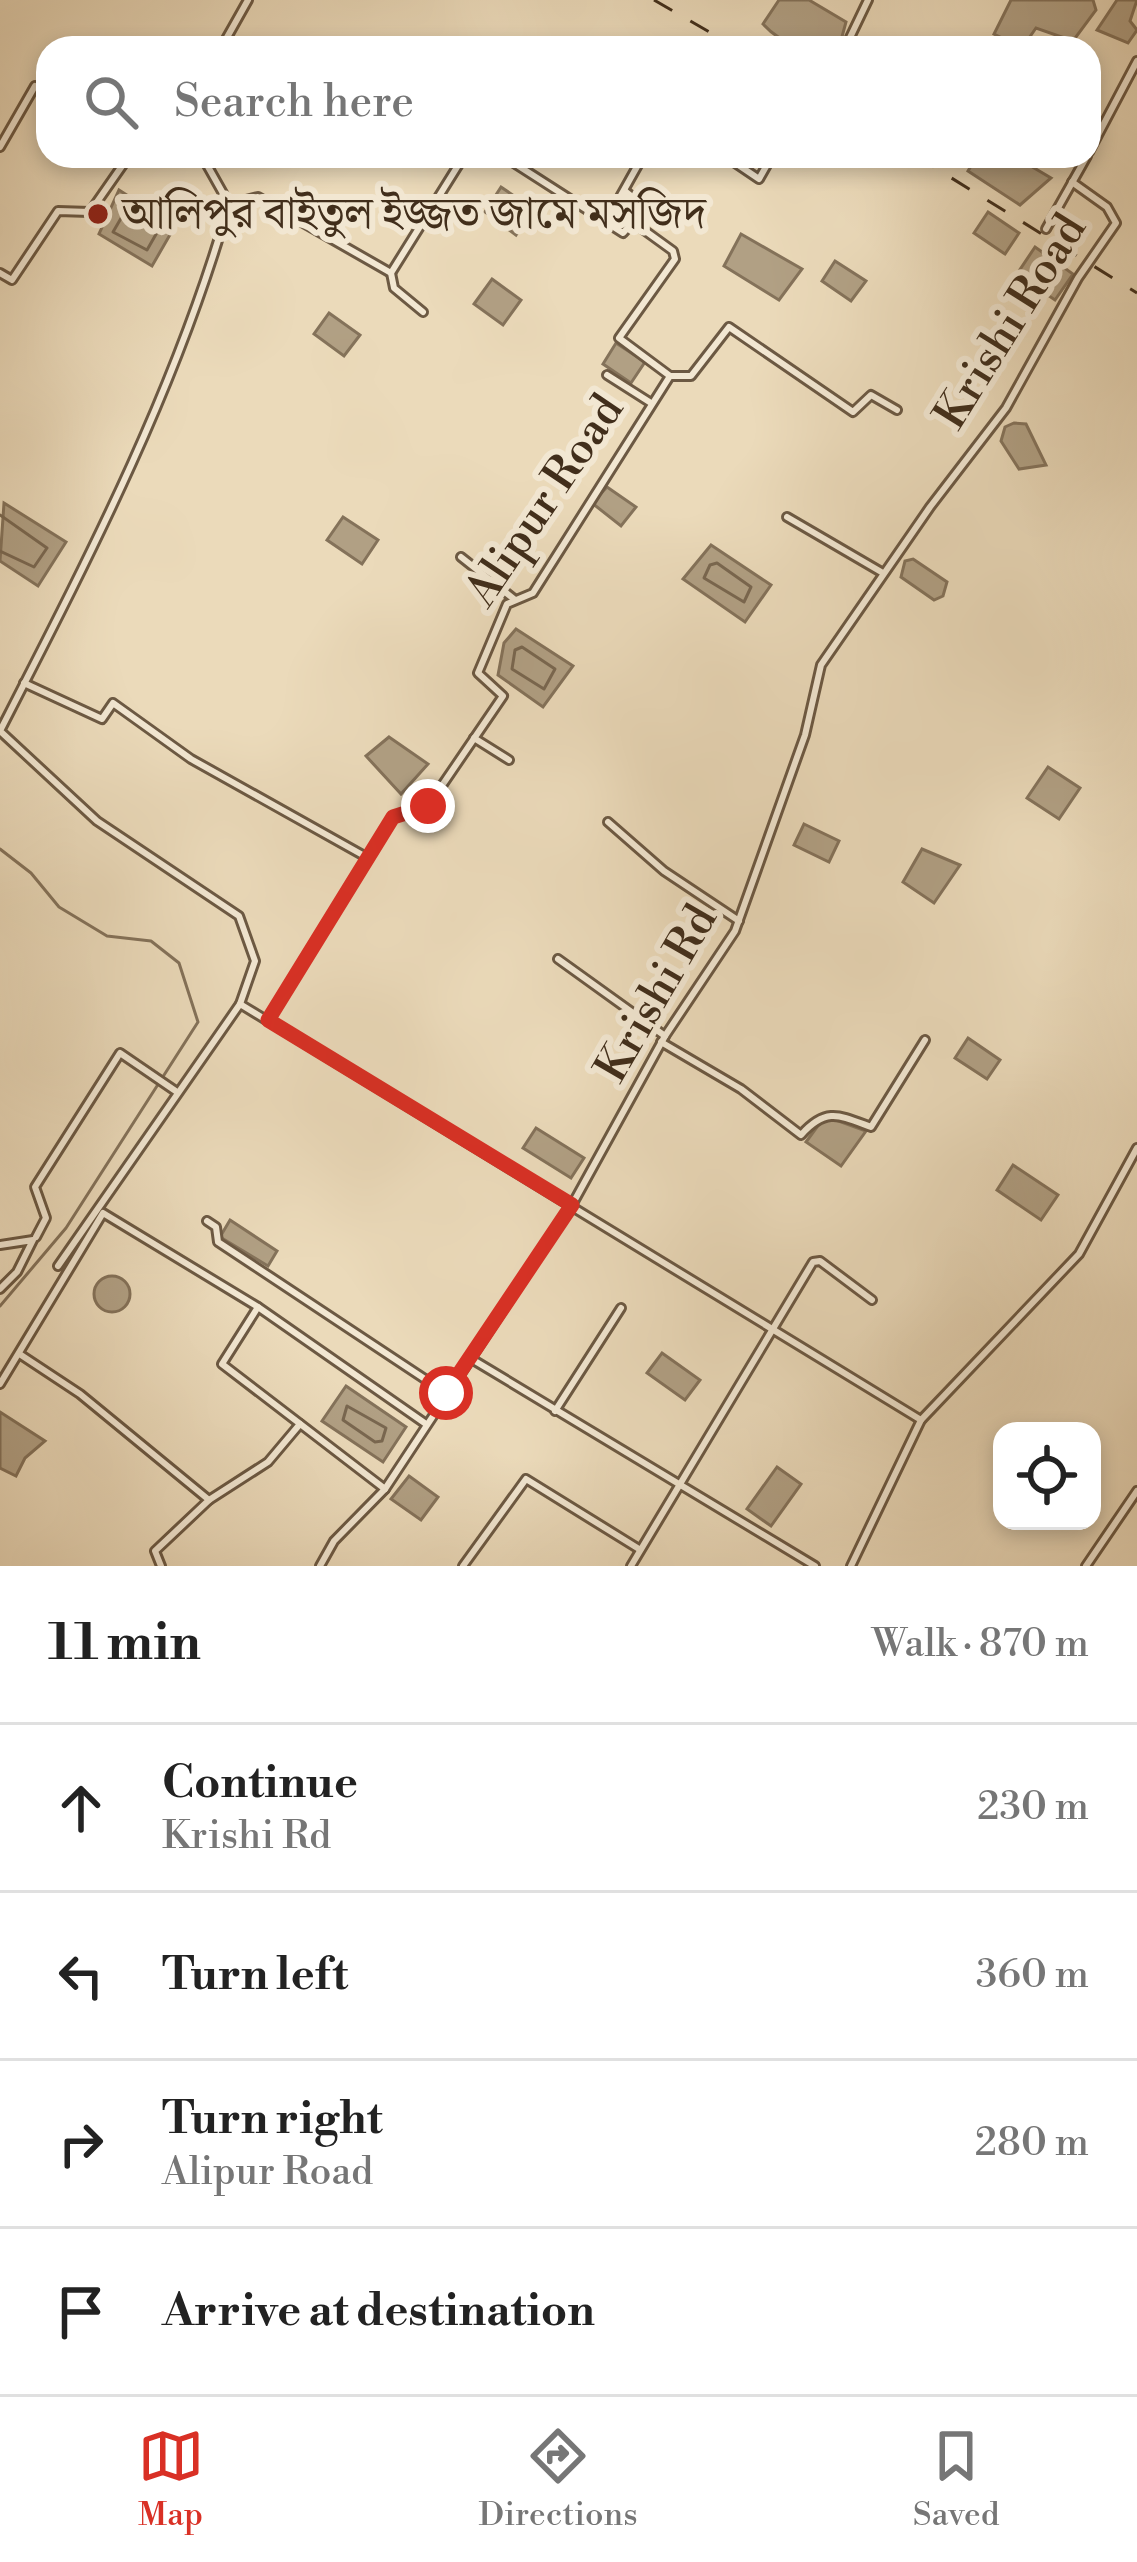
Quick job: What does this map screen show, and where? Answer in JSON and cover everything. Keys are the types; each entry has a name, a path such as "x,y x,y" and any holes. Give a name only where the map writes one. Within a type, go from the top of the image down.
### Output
{"street":[{"path":"227,36 248,0"},
{"path":"851,36 868,0"},
{"path":"1101,129 1137,61"},
{"path":"0,147 35,86"},
{"path":"0,273 12,280 58,211 90,212 121,168"},
{"path":"58,1266 240,1004 254,961 239,916 97,821 0,730 170,380 229,204 209,168"},
{"path":"423,312 394,288 391,273 457,168"},
{"path":"522,168 622,233 633,222 636,200 625,191"},
{"path":"606,222 637,168"},
{"path":"742,168 759,179 765,168"},
{"path":"1046,229 1080,168"},
{"name":"Krishi Road","path":"930,506 1006,408 1078,278 1116,223 1107,207 1072,182"},
{"path":"229,204 258,197 391,273"},
{"name":"Alipur Road","path":"268,1020 393,817 428,806 503,696 478,673 514,599 533,593 670,376 619,338 675,259 664,243 633,222"},
{"path":"670,376 691,376 729,327 853,412 871,394 897,410"},
{"path":"607,375 651,403"},
{"name":"Krishi Rd","path":"320,1566 334,1541 386,1489 572,1205 663,1039 739,921 806,735 821,665 930,506"},
{"path":"787,517 883,573"},
{"path":"461,557 514,599"},
{"path":"24,683 102,719 113,703 191,759 368,858"},
{"path":"475,738 509,760"},
{"path":"608,822 652,862 739,921"},
{"path":"558,959 802,1135 820,1114 871,1127 926,1040"},
{"path":"240,1004 921,1420"},
{"path":"36,1238 46,1218 35,1187 120,1052 177,1093"},
{"path":"851,1566 921,1420 1078,1254 1137,1148"},
{"path":"0,1384 103,1213 258,1307 426,1424"},
{"path":"207,1221 216,1227 218,1242 446,1393"},
{"path":"0,1245 33,1240 17,1272 0,1289"},
{"path":"631,1566 815,1260 872,1300"},
{"path":"258,1307 222,1364 386,1489"},
{"path":"555,1411 622,1307"},
{"path":"20,1354 80,1394 208,1501"},
{"path":"470,1358 815,1566"},
{"path":"161,1566 155,1552 208,1501 268,1462 300,1424"},
{"path":"463,1566 526,1479 640,1550"},
{"path":"1085,1566 1137,1491"}],"water":[{"path":"779,0 809,0 846,22 842,36 777,36 763,24"},
{"path":"1011,0 1093,0 1096,10 1077,36 1036,28 1030,36 994,34"},
{"path":"1117,0 1137,0 1130,21 1137,30 1128,43 1097,30"},
{"path":"1034,168 1051,178 1020,205 968,171"},
{"path":"501,187 533,209 516,235 485,212"},
{"path":"119,190 175,226 152,266 99,234"},
{"path":"988,212 1019,233 1005,254 974,233"},
{"path":"741,234 802,269 779,300 724,266"},
{"path":"1035,247 1073,274 1055,300 1017,274"},
{"path":"835,261 866,281 851,301 822,281"},
{"path":"492,279 521,300 503,325 474,304"},
{"path":"329,313 360,335 344,356 314,334"},
{"path":"616,343 645,362 631,383 603,364"},
{"path":"1026,424 1046,465 1019,469 1001,441 1005,427"},
{"path":"607,487 636,507 621,526 592,503"},
{"path":"4,503 66,542 38,586 0,561"},
{"path":"343,517 378,540 362,564 327,540"},
{"path":"711,545 771,585 745,622 683,579"},
{"path":"913,559 947,582 943,596 934,600 901,577 905,561"},
{"path":"516,629 573,666 543,707 498,675 504,643"},
{"path":"389,737 428,764 401,794 366,756"},
{"path":"1048,767 1080,788 1059,819 1027,798"},
{"path":"804,824 839,841 829,862 794,845"},
{"path":"922,849 960,865 934,903 903,882"},
{"path":"968,1038 1000,1060 987,1079 955,1058"},
{"path":"825,1116 866,1131 841,1166 806,1142"},
{"path":"536,1128 584,1158 571,1178 523,1148"},
{"path":"1013,1165 1058,1195 1041,1220 997,1190"},
{"path":"230,1220 277,1251 268,1266 220,1237"},
{"path":"112,1276 125,1281 130,1294 125,1307 112,1312 99,1307 94,1294 99,1281"},
{"path":"662,1353 700,1380 685,1400 647,1373"},
{"path":"346,1386 406,1427 383,1462 322,1421"},
{"path":"0,1412 45,1441 25,1458 16,1476 0,1468"},
{"path":"777,1467 801,1484 771,1526 747,1509"},
{"path":"409,1476 438,1497 421,1520 391,1499"}],"waterway":[{"path":"0,849 31,873 59,907 107,936 151,941 179,963 198,1022 66,1228 0,1306"}],"railway":[{"path":"654,0 716,36"},
{"path":"935,168 1137,293"}],"place":[{"name":"আলিপুর বাইতুল ইজ্জত জামে মসজিদ","path":"98,214"}],"route":[{"path":"428,806 393,817 268,1020 572,1205 446,1393"}]}
